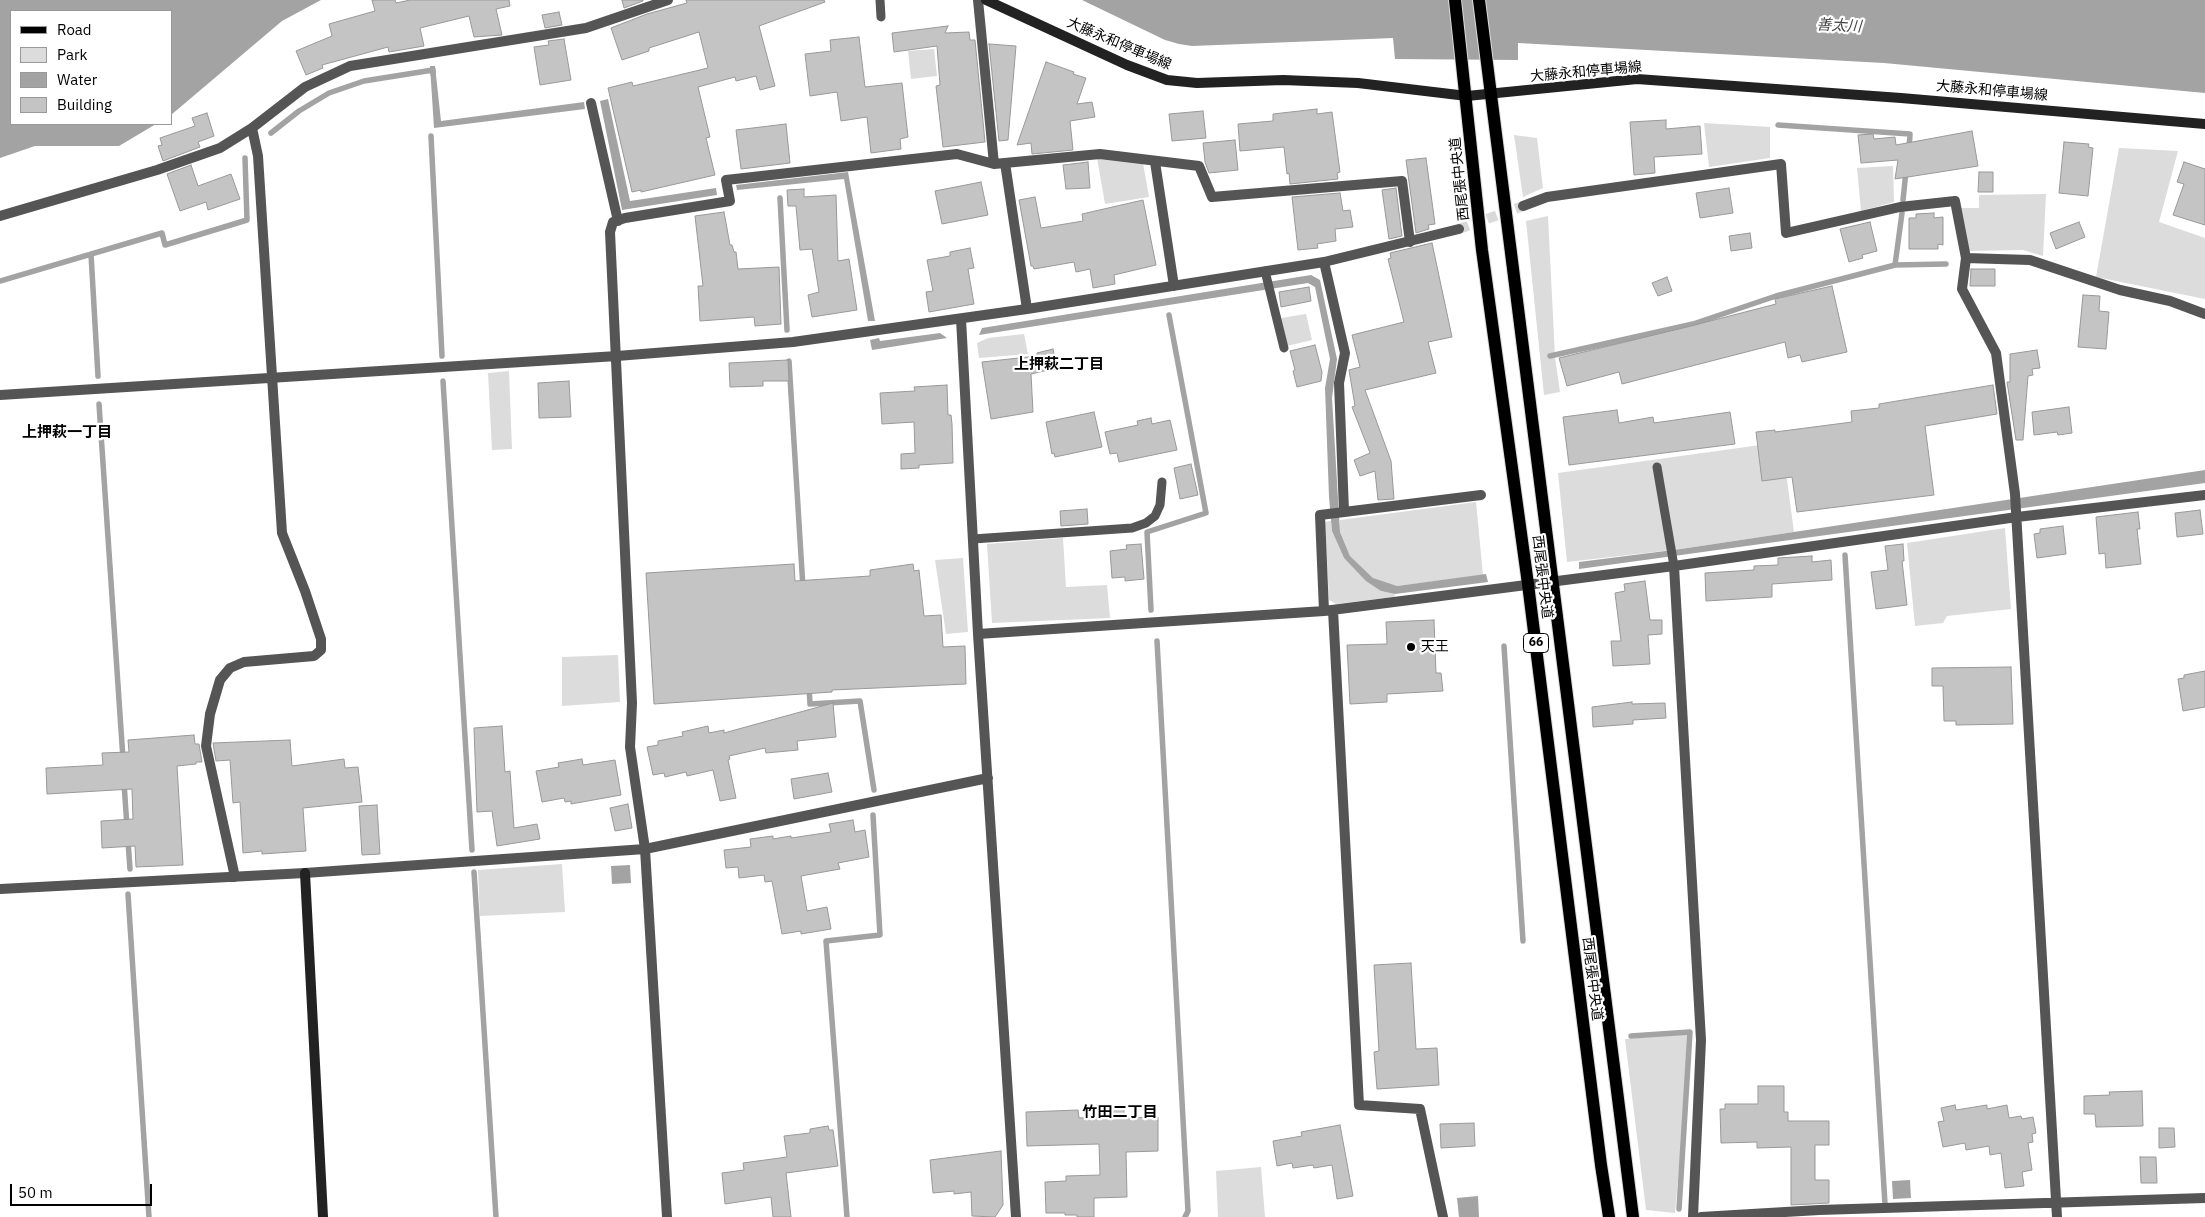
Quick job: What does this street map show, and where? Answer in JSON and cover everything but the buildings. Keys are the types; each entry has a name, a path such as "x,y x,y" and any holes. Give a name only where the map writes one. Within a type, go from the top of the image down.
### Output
{"main road":[{"name":"大藤永和停車場線","path":"986,0 1127,65 1167,80 1197,83 1284,80 1349,83 1467,96 1636,79 1900,98 2205,124"},
{"name":"西尾張中央道","path":"1455,0 1467,96 1482,250 1528,584 1600,1165 1609,1217"},
{"name":"西尾張中央道","path":"1479,0 1632,1217"},
{"path":"305,873 323,1217"}],"street":[{"path":"0,216 157,170 220,148 252,128 305,87 350,66 586,28 668,0"},
{"path":"978,0 1000,164 1027,309"},
{"path":"591,103 618,221"},
{"path":"235,877 206,746 210,714 220,680 230,668 244,662 314,656 321,650 320,639 305,591 282,533 258,156 252,128"},
{"path":"667,1217 645,849 630,747 632,703 610,232 613,222 730,201 726,180 957,154 1000,164 1100,154 1199,166 1212,198 1402,181 1410,242"},
{"path":"1155,162 1174,286"},
{"path":"1523,206 1547,197 1781,164 1786,233 1900,207 1955,201 1966,258 1962,289 1996,353 2015,494 2057,1217"},
{"path":"0,395 273,379 793,342 961,319 1174,286 1266,276 1459,229"},
{"path":"1966,258 2030,260 2120,290 2170,302 2205,314"},
{"path":"1324,262 1345,353 1339,383 1343,511"},
{"path":"961,319 978,634 1016,1217"},
{"path":"1443,1217 1420,1108 1359,1105 1329,611 1320,514 1481,495"},
{"path":"978,634 1329,611 1553,582 2016,514 2205,495"},
{"path":"1673,563 1701,1040 1693,1217"},
{"path":"0,889 305,873 645,849 988,778"},
{"path":"1701,1217 1828,1210 2205,1198"}],"lane":[{"path":"880,0 882,17"},
{"path":"1266,276 1284,348"},
{"path":"1657,467 1673,563"},
{"path":"973,539 1132,528 1146,523 1155,516 1160,506 1162,482"}],"green space":[{"path":"934,49 937,76 911,79 908,51"},
{"path":"1704,123 1770,127 1770,158 1709,167"},
{"path":"1514,135 1537,138 1543,188 1523,197"},
{"path":"2119,148 2178,151 2159,222 2205,238 2205,299 2096,277"},
{"path":"1097,158 1143,163 1149,197 1105,204"},
{"path":"1893,166 1894,202 1861,211 1857,168"},
{"path":"2046,194 2043,256 2023,250 1967,251 1961,208 1979,208 1979,195"},
{"path":"1548,216 1555,357 1560,392 1544,395 1526,221"},
{"path":"1306,314 1312,340 1287,346 1281,318"},
{"path":"1024,334 1028,354 979,358 977,343 988,338"},
{"path":"509,371 512,449 492,450 488,373"},
{"path":"1782,442 1794,532 1681,549 1567,562 1558,473"},
{"path":"1476,502 1483,575 1397,586 1386,584 1373,578 1350,556 1340,532 1340,520"},
{"path":"1331,521 1332,531 1344,558 1381,591 1395,594 1394,597 1336,604 1329,600 1325,522"},
{"path":"2005,528 2011,609 1947,616 1943,623 1915,626 1907,543"},
{"path":"1063,538 1066,587 1107,585 1110,618 992,623 987,544"},
{"path":"963,558 968,632 946,634 935,560"},
{"path":"618,655 620,702 562,706 562,657"},
{"path":"562,864 565,912 480,916 478,870"},
{"path":"1691,1034 1675,1213 1646,1210 1625,1039"},
{"path":"1261,1167 1265,1217 1218,1217 1216,1171"}],"water":[{"path":"0,0 321,0 282,21 172,114 172,10 10,10 10,125 154,125 119,146 35,146 0,158"},
{"name":"善太川","path":"1082,0 2205,0 2205,93 1884,63 1518,43 1518,60 1395,59 1393,38 1192,46 1165,40"},
{"path":"430,66 435,66 441,121 584,102 585,109 434,128"},
{"path":"608,99 630,201 716,188 717,195 622,210 600,101"},
{"path":"848,172 875,321 868,321 844,179 737,190 736,185"},
{"path":"1311,275 1320,280 1337,359 1332,398 1340,532 1350,556 1373,578 1397,586 1486,574 1488,582 1395,594 1381,591 1366,581 1344,558 1332,531 1329,497 1325,388 1330,359 1315,287 1308,283 979,335 982,328"},
{"path":"940,333 947,338 872,350 870,340 879,338 880,341"},
{"path":"2205,470 2205,483 1579,569 1579,562 1681,549"},
{"path":"630,865 631,883 612,884 611,866"},
{"path":"1910,1180 1911,1198 1893,1199 1892,1181"},
{"path":"1478,1196 1479,1217 1459,1217 1457,1198"}],"waterway":[{"path":"271,133 299,111 329,93 364,81 433,70 433,74"},
{"path":"1778,125 1910,134 1909,149"},
{"path":"431,136 442,356"},
{"path":"0,281 162,233 165,245 247,220 245,158"},
{"path":"1903,200 1906,171"},
{"path":"780,198 787,330"},
{"path":"1895,265 1902,213"},
{"path":"91,254 98,376"},
{"path":"1550,356 1693,324 1776,296 1895,265 1946,264"},
{"path":"1151,610 1147,532 1206,513 1169,315"},
{"path":"789,361 803,588"},
{"path":"443,381 472,850"},
{"path":"99,404 123,759"},
{"path":"1845,555 1885,1204"},
{"path":"1157,641 1188,1211 1185,1217"},
{"path":"1504,646 1523,941"},
{"path":"809,687 810,704 860,701 874,790"},
{"path":"124,783 127,827"},
{"path":"847,1217 826,941 880,935 873,815"},
{"path":"128,841 130,869"},
{"path":"474,872 496,1217"},
{"path":"128,894 149,1217"},
{"path":"1631,1036 1690,1032 1679,1209"}],"tunnel":[{"path":"1459,229 1523,206"}],"place":[{"name":"天王","path":"1411,647"}],"district":[{"name":"上押萩二丁目","path":"1059,365"},
{"name":"上押萩一丁目","path":"67,433"},
{"name":"竹田二丁目","path":"1120,1113"}]}
